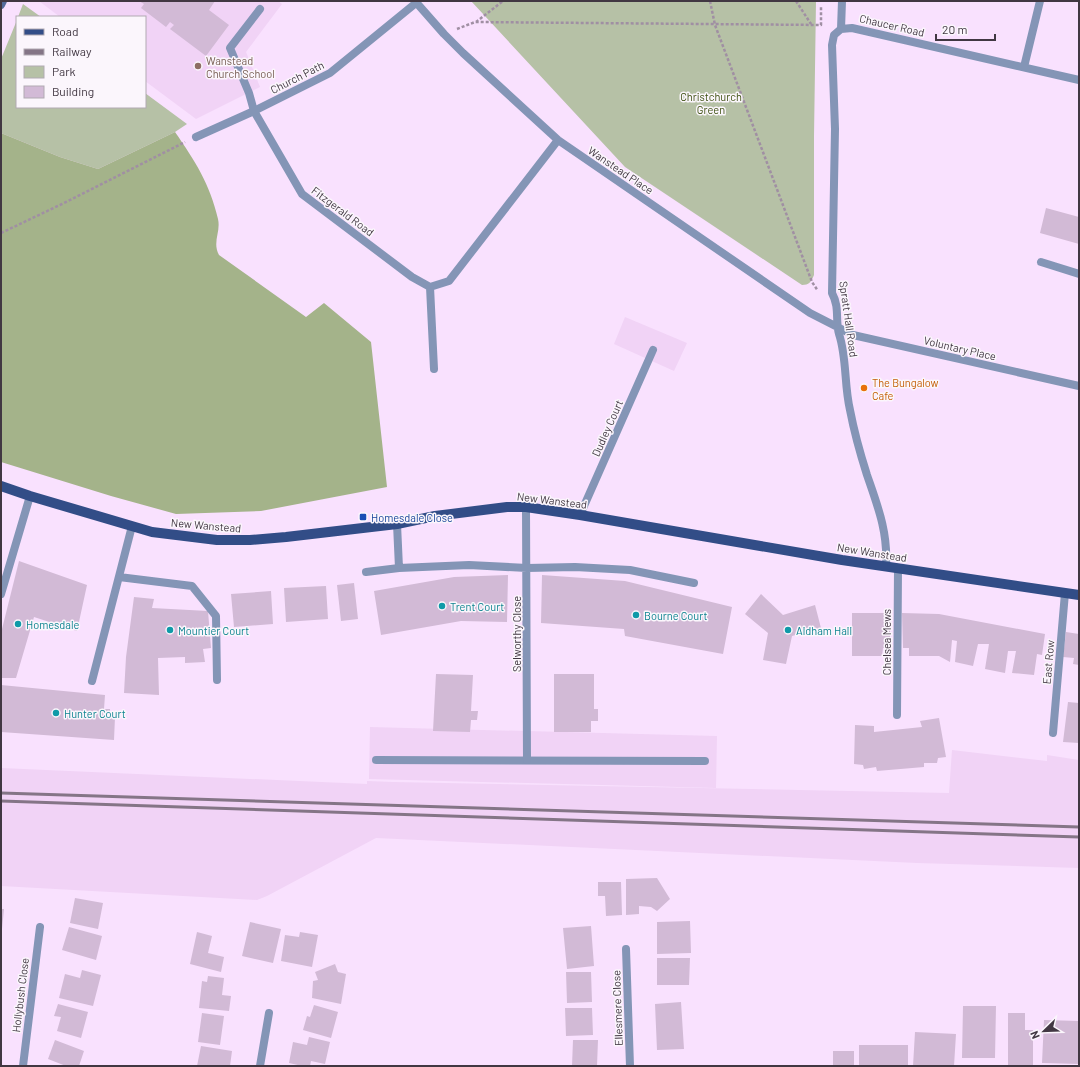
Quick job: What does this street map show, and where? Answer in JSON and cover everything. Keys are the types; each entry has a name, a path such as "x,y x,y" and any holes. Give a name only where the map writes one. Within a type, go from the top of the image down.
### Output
{"main road":[{"name":"New Wanstead","path":"1,486 152,532 217,540 250,540 397,524 435,516 507,507 526,507 898,569 1079,595"}],"street":[{"path":"1,5 3,1"},
{"name":"Spratt Hall Road","path":"842,1 841,29 834,35 832,45 835,129 832,293 836,302 838,328 842,344 850,409 863,460 884,529 887,550 886,566"},
{"path":"1024,67 1026,53 1040,1"},
{"name":"Wanstead Place","path":"415,2 444,34 558,140 810,314 838,328"},
{"name":"Church Path","path":"196,137 254,111 330,73 415,2"},
{"name":"Fitzgerald Road","path":"260,9 230,48 249,93 254,111 302,194 412,277 430,287"},
{"name":"Chaucer Road","path":"841,29 852,28 1079,80"},
{"path":"434,369 430,287 449,281 558,140"},
{"path":"1041,262 1079,274"},
{"name":"Voluntary Place","path":"838,328 853,335 1079,386"},
{"name":"Dudley Court","path":"580,515 653,350"},
{"path":"1,594 30,496"},
{"name":"Selworthy Close","path":"526,507 527,760"},
{"path":"397,524 399,568"},
{"path":"92,681 132,526"},
{"path":"366,572 399,568 469,565 527,568 575,567 630,570 694,583"},
{"name":"Chelsea Mews","path":"897,715 898,569"},
{"path":"119,577 192,586 216,616 218,680"},
{"name":"East Row","path":"1053,733 1065,593"},
{"path":"376,760 705,761"},
{"name":"Hollybush Close","path":"23,1066 40,927"},
{"name":"Ellesmere Close","path":"626,949 630,1066"},
{"path":"260,1066 269,1013"}],"path":[{"path":"444,34 475,22 504,1"},
{"path":"710,1 715,25 812,282 820,294"},
{"path":"796,1 812,25"},
{"path":"475,22 821,25 821,7"},
{"path":"1,233 196,137"}],"shaded area":[{"name":"Wanstead Church School","path":"39,1 278,1 282,4 246,52 260,87 196,119 146,82 146,16 59,16"},
{"path":"625,317 687,343 674,371 614,344"},
{"path":"370,727 717,736 716,788 369,779"},
{"path":"952,750 1047,761 1047,755 1079,760 1079,868 917,863 376,838 257,900 1,886 1,768 367,784 367,781 949,793"}],"green space":[{"name":"Christchurch Green","path":"471,1 816,1 814,275 811,281 808,284 802,285 625,167"},
{"path":"23,4 40,16 18,16"},
{"path":"16,22 16,108 146,108 146,94 187,124 175,132 98,169 60,157 1,133 1,59"},
{"path":"175,132 201,173 215,206 219,224 216,246 219,255 306,317 324,303 371,342 387,487 261,511 176,514 111,496 1,462 1,133 60,157 98,169"}],"building":[{"path":"139,1 215,1 209,10 229,25 206,56 170,29 174,25 170,22 166,27 141,8 144,4"},
{"path":"1046,208 1079,217 1079,244 1040,233"},
{"name":"Homesdale","path":"19,561 87,585 77,631 34,617 16,678 1,678 1,633"},
{"name":"Trent Court","path":"508,575 507,622 461,621 381,635 374,591 454,577"},
{"name":"Bourne Court","path":"542,575 625,581 732,607 723,654 625,636 624,629 541,623"},
{"path":"354,583 358,619 341,621 337,585"},
{"path":"326,586 328,619 286,622 284,588"},
{"path":"271,591 273,624 234,627 231,594"},
{"name":"Aldham Hall","path":"761,594 783,615 815,605 821,628 792,636 786,664 763,660 768,633 745,614"},
{"name":"Mountier Court","path":"134,597 154,599 152,608 208,611 211,648 203,649 205,662 185,663 185,657 158,658 159,695 124,693 126,657"},
{"path":"852,613 890,613 890,648 883,648 882,656 852,656"},
{"path":"902,613 939,614 1045,634 1042,655 1037,654 1034,675 1012,673 1016,651 1008,651 1005,673 985,669 989,644 978,644 973,666 955,662 957,641 952,640 950,662 939,656 909,656 909,648 903,648"},
{"path":"1066,632 1079,634 1079,665 1073,664 1074,658 1063,657"},
{"path":"436,674 473,675 471,711 478,711 477,720 471,720 470,732 433,731"},
{"path":"554,674 594,674 594,709 598,709 598,721 591,721 591,732 554,732"},
{"name":"Hunter Court","path":"1,685 105,695 104,709 110,709 110,717 115,717 114,740 1,732"},
{"path":"1068,702 1079,703 1079,743 1063,742"},
{"path":"939,718 946,757 938,758 937,763 924,763 924,767 877,771 876,767 864,769 863,765 854,764 855,725 874,726 874,732 922,727 920,721"},
{"path":"657,878 670,899 657,911 651,907 639,906 639,914 626,915 626,879"},
{"path":"598,882 621,882 622,915 606,916 605,896 598,896"},
{"path":"75,898 103,903 98,929 70,923"},
{"path":"1,909 4,909 2,929 1,929"},
{"path":"690,921 691,953 657,954 657,922"},
{"path":"250,922 281,929 273,963 242,956"},
{"path":"591,926 594,966 567,969 563,928"},
{"path":"69,927 102,936 96,960 62,950"},
{"path":"197,932 212,936 208,953 224,957 221,972 190,964"},
{"path":"300,932 318,935 312,967 281,961 285,935 299,937"},
{"path":"657,958 690,958 689,985 657,985"},
{"path":"335,964 338,972 346,974 341,1004 312,998 313,981 318,980 315,972"},
{"path":"82,970 101,975 93,1006 59,998 65,974 80,978"},
{"path":"566,972 591,972 592,1002 567,1003"},
{"path":"208,976 224,978 222,995 231,996 229,1011 199,1008 202,981 207,982"},
{"path":"681,1002 684,1049 657,1050 655,1004"},
{"path":"58,1004 88,1012 81,1038 57,1031 61,1017 54,1016"},
{"path":"314,1005 338,1012 331,1038 303,1030 307,1016 310,1017"},
{"path":"963,1006 996,1006 995,1058 962,1058"},
{"path":"565,1008 592,1008 593,1035 566,1036"},
{"path":"202,1013 224,1016 220,1045 198,1042"},
{"path":"1008,1013 1025,1013 1025,1030 1033,1030 1033,1065 1008,1065"},
{"path":"1044,1020 1079,1021 1079,1064 1042,1063"},
{"path":"915,1032 956,1034 954,1066 913,1066"},
{"path":"309,1037 330,1042 325,1064 311,1061 310,1066 302,1066 289,1063 293,1042 307,1045"},
{"path":"55,1040 84,1051 79,1066 66,1066 48,1059"},
{"path":"573,1040 598,1040 597,1066 572,1066"},
{"path":"859,1045 908,1045 908,1066 859,1066"},
{"path":"201,1046 232,1051 230,1066 197,1066"},
{"path":"833,1051 854,1051 854,1066 833,1066"}],"railway":[{"path":"1,793 1079,827"},
{"path":"1,801 1079,837"}],"place":[{"name":"Wanstead Church School","path":"198,66"},
{"name":"The Bungalow Cafe","path":"864,388"},
{"name":"Homesdale Close","path":"363,517"},
{"name":"Trent Court","path":"442,606"},
{"name":"Bourne Court","path":"636,615"},
{"name":"Homesdale","path":"18,624"},
{"name":"Mountier Court","path":"170,630"},
{"name":"Aldham Hall","path":"788,630"},
{"name":"Hunter Court","path":"56,713"}]}
